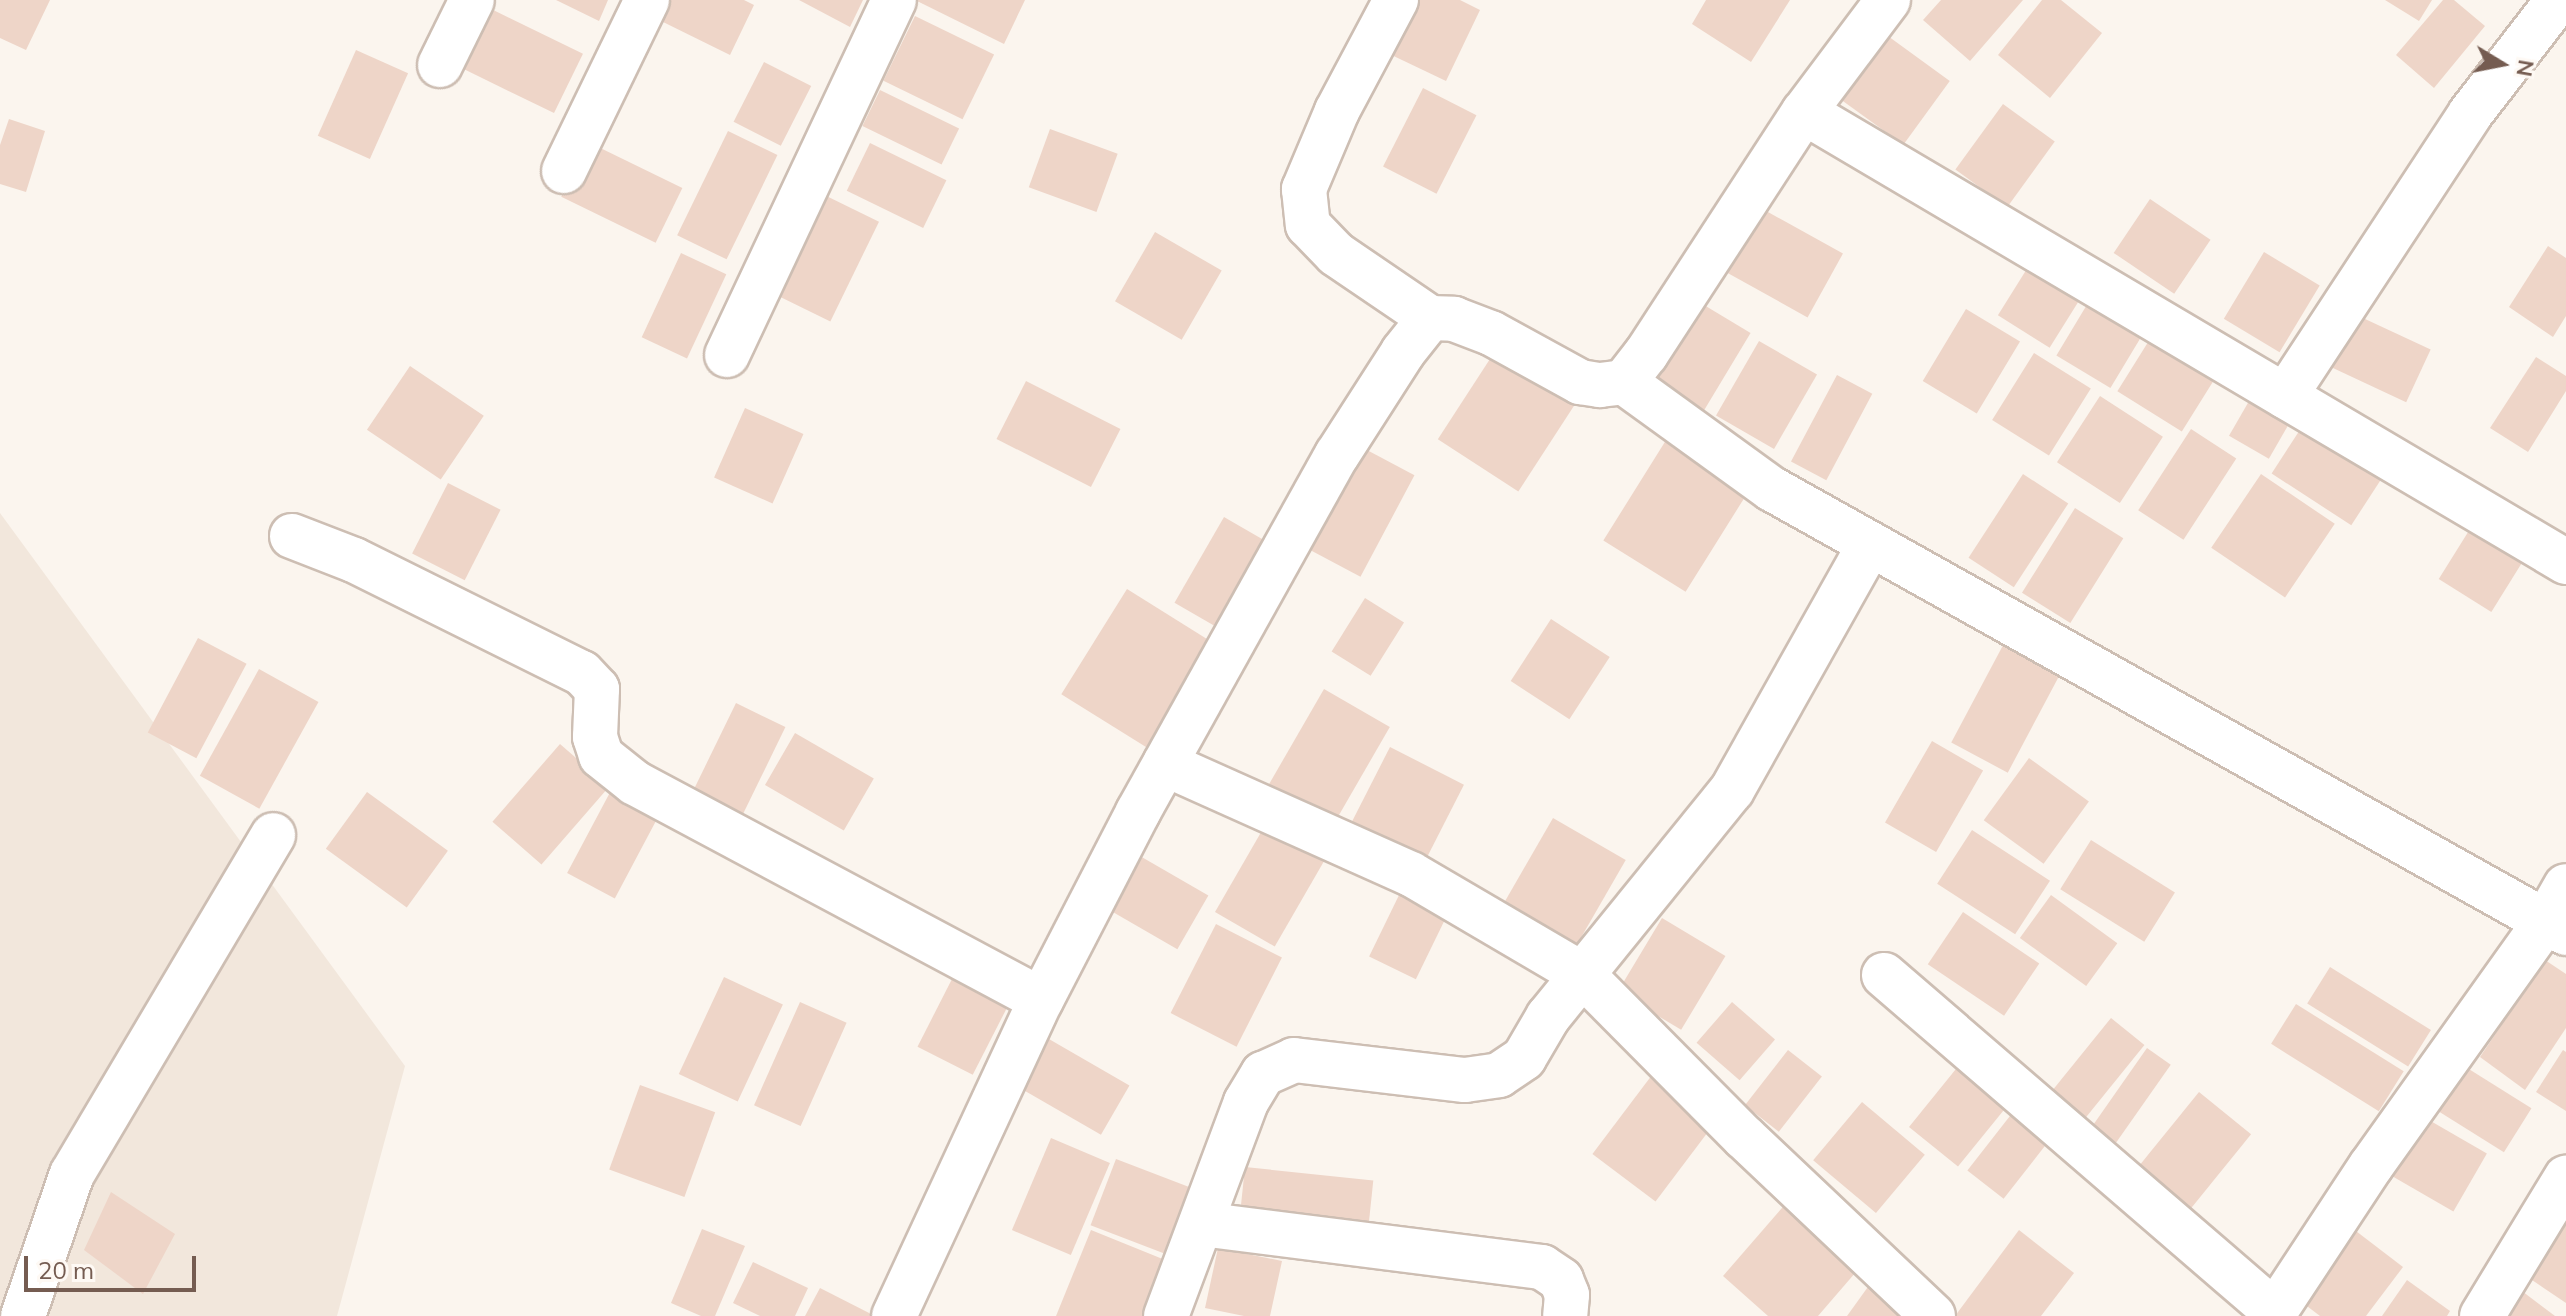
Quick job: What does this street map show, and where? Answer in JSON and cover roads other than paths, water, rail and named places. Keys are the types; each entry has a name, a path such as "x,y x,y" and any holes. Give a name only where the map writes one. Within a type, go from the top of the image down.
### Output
{"street":[{"path":"440,65 472,0"},
{"path":"564,171 647,0"},
{"path":"727,355 894,0"},
{"path":"1396,0 1337,111 1304,189 1308,225 1336,254 1430,318 1454,319 1491,333 1580,382 1600,385 1624,382 1772,489 2559,913 2371,1166 2274,1314 1884,975"},
{"path":"1624,382 1646,354 1804,112 1888,0"},
{"path":"2285,396 2470,114 2558,0"},
{"path":"1804,112 2566,562"},
{"path":"894,1316 1041,1000 1165,764 1337,455 1403,352 1430,318"},
{"path":"292,536 354,560 582,673 597,689 595,737 601,756 635,783 1041,1000"},
{"path":"1166,1316 1246,1102 1263,1074 1294,1060 1465,1080 1499,1075 1524,1058 1548,1017 1732,790 1870,544"},
{"path":"1165,764 1411,874 1583,975 1744,1137 1933,1316"},
{"path":"23,1316 72,1174 273,835"},
{"path":"2482,1316 2566,1178"},
{"path":"1201,1224 1542,1267 1561,1280 1567,1295 1565,1316"}]}
